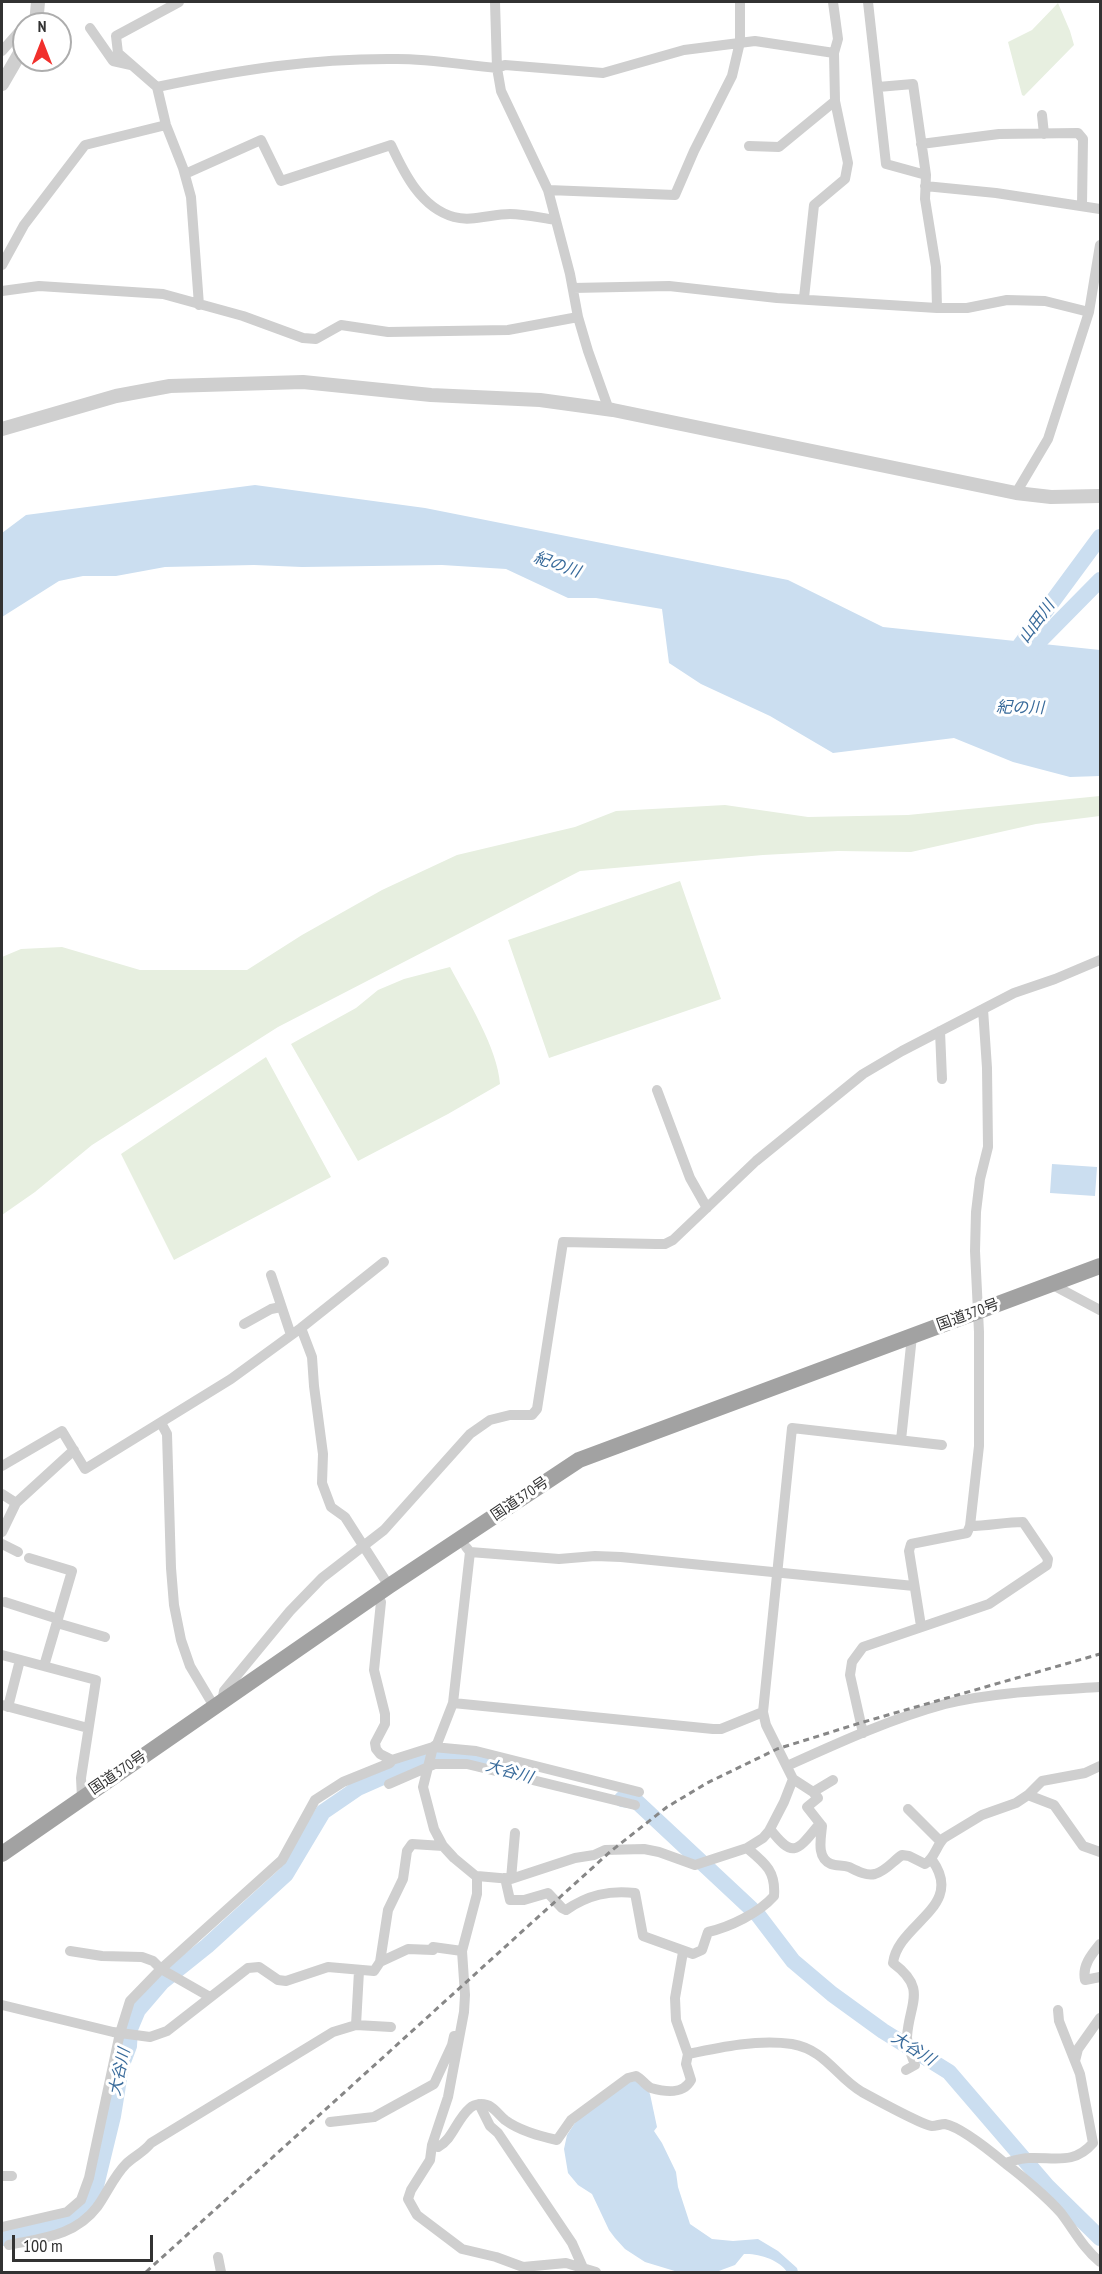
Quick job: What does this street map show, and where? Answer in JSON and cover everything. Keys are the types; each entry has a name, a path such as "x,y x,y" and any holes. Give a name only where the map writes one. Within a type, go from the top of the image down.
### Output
{"highway":[{"name":"国道370号","path":"2,1854 383,1590 465,1546 579,1460 1101,1266"}],"street":[{"path":"179,2 116,36 118,53 156,87 166,125 184,174 191,197 199,305"},
{"path":"495,2 497,68 501,91 548,190 573,288 578,317 609,410"},
{"path":"548,190 675,195 694,151 732,76 740,42 740,2"},
{"path":"804,298 814,204 845,179 848,163 834,101 834,53 838,39 833,2"},
{"path":"868,2 886,164 926,181 1101,209"},
{"path":"90,28 113,62 133,66"},
{"path":"2,51 12,40"},
{"path":"156,87 294,62 398,59 497,68 505,65 603,73 684,50 740,42 755,41 834,53"},
{"path":"2,84 12,67"},
{"path":"878,87 913,84 926,181 928,224 936,267 938,308"},
{"path":"749,146 779,147 834,101"},
{"path":"1042,115 1044,134"},
{"path":"2,264 24,225 86,145 166,125"},
{"path":"921,144 999,134 1078,133 1083,139 1082,205"},
{"path":"184,174 261,140 281,181 391,145 416,192 429,203 454,217 510,214 556,220"},
{"path":"1016,493 1047,439 1089,312 1101,245"},
{"path":"2,291 39,286 163,294 243,316 303,338 316,339 341,325 388,332 508,330 578,317"},
{"path":"573,288 669,286 777,298 938,308 967,308 1007,300 1044,301 1089,312"},
{"path":"2,429 116,396 170,386 237,382 303,382 431,395 540,400 609,410 1016,493 1051,497 1101,496"},
{"path":"219,1705 224,1691 290,1611 322,1578 384,1530 479,1427 490,1420 510,1415 532,1415 537,1409 563,1242 665,1244 673,1240 756,1161 863,1074 1014,993 1101,960"},
{"path":"921,1626 909,1551 911,1544 967,1533 970,1526 979,1446 976,1212 980,1179 988,1147 987,1068 983,1009"},
{"path":"940,1031 942,1079"},
{"path":"657,1090 690,1178 706,1208"},
{"path":"2,1465 62,1431 86,1469 231,1379 301,1328 384,1262"},
{"path":"271,1275 291,1335"},
{"path":"1051,1284 1101,1310"},
{"path":"244,1324 271,1309 282,1307"},
{"path":"301,1328 312,1357 323,1454 322,1483 331,1507 345,1517 363,1547 383,1590 374,1670 385,1714 385,1724 375,1743 376,1749 380,1754 392,1760 476,1751 639,1792"},
{"path":"900,1440 912,1336"},
{"path":"161,1423 167,1434 171,1568 181,1640 190,1666 219,1705"},
{"path":"942,1445 792,1428 764,1712 766,1725 793,1779 818,1798 807,1807 822,1826 820,1852 831,1864 844,1865 865,1874 874,1875 884,1870 902,1855 925,1864 932,1860 940,1841 982,1815 1016,1803 1028,1796 1041,1781 1085,1773 1101,1766"},
{"path":"2,1532 16,1503 74,1450"},
{"path":"2,1494 16,1503"},
{"path":"862,1733 851,1688 852,1662 863,1647 989,1604 1047,1565 1048,1559 1023,1522 970,1526"},
{"path":"2,1544 18,1552"},
{"path":"793,1779 770,1829 763,1838 747,1848 695,1865 644,1849 605,1850 508,1879 477,1876 443,1846 434,1829 423,1787 453,1703 465,1546 559,1559 595,1556 621,1557 914,1586"},
{"path":"29,1558 72,1571 44,1666"},
{"path":"5,1602 105,1637"},
{"path":"82,1644 86,1631"},
{"path":"2,1654 96,1680 81,1778 82,1798"},
{"path":"20,1660 5,1706 88,1728"},
{"path":"787,1766 862,1733 946,1704 1000,1695 1101,1687"},
{"path":"453,1703 713,1729 721,1729 764,1712"},
{"path":"389,1784 432,1757"},
{"path":"432,1757 445,1763 467,1764 635,1805"},
{"path":"2,2227 67,2212 81,2200 126,2034 130,2001 161,1969 282,1860 315,1800 337,1785 390,1763 392,1760"},
{"path":"813,1792 833,1780"},
{"path":"1028,1796 1054,1805 1083,1845 1101,1852"},
{"path":"908,1809 940,1841"},
{"path":"770,1829 783,1845 790,1849 797,1848 817,1827 822,1826"},
{"path":"515,1833 508,1879 510,1900 524,1900 548,1893 561,1908 566,1910 584,1898 635,1893 643,1936 693,1954 702,1950 708,1932 737,1922 767,1904 774,1896 773,1876 747,1848"},
{"path":"2,2005 126,2034 150,2037 167,2031 248,1968 259,1967 278,1980 286,1981 328,1967 374,1971 380,1962 388,1910 403,1879 407,1851 412,1844 443,1846"},
{"path":"906,2070 915,2065 907,2040 914,1994 913,1983 893,1963 894,1953 901,1941 932,1911 937,1902 941,1889 941,1878 932,1860"},
{"path":"477,1876 477,1894 462,1951 464,2012 448,2097 432,2145 430,2160 411,2190 408,2199 417,2215 462,2249 523,2266 566,2263 596,2272"},
{"path":"1101,1944 1086,1963 1084,1973 1085,1980 1101,1977"},
{"path":"380,1962 408,1949 433,1950 433,1947 462,1951"},
{"path":"70,1951 102,1956 142,1957 153,1961 161,1969 210,1997"},
{"path":"432,2145 438,2147 448,2142 458,2120 472,2106 479,2104 490,2106 502,2117 529,2133 557,2140 571,2120 627,2078 636,2076 649,2087 676,2092 688,2086 691,2080 686,2064 688,2054 676,2020 675,1998 683,1952"},
{"path":"356,2025 359,1971"},
{"path":"330,2122 374,2117 434,2084 452,2045 461,1997 465,1993"},
{"path":"1058,2010 1059,2021 1080,2074 1094,2143"},
{"path":"1075,2061 1078,2049 1100,2019"},
{"path":"9,2245 62,2234 76,2227 88,2218 127,2163 143,2153 151,2143 333,2032 356,2025 391,2027"},
{"path":"688,2054 716,2048 766,2043 792,2044 809,2049 822,2056 850,2084 862,2092 931,2126 946,2124 970,2137 1005,2163 1060,2212 1076,2237 1101,2262"},
{"path":"479,2104 490,2126 552,2211 572,2243 584,2270"},
{"path":"496,2132 502,2117"},
{"path":"1005,2163 1027,2158 1071,2158 1084,2153 1094,2143 1101,2130"},
{"path":"218,2257 221,2272"}],"green space":[{"path":"1058,3 1074,45 1024,96 1008,42 1032,30"},
{"path":"1100,796 1100,816 1036,824 911,852 838,851 763,855 580,871 278,1027 92,1145 35,1192 2,1215 2,957 21,949 62,947 140,970 247,970 302,935 382,890 457,855 575,827 616,811 725,805 808,817 908,815"},
{"path":"680,881 721,999 549,1058 508,940"},
{"path":"450,967 488,1040 494,1055 500,1084 358,1161 291,1044 356,1008 378,990 404,979"},
{"path":"266,1057 331,1177 174,1260 121,1154"}],"water":[{"name":"紀の川","path":"255,485 425,508 788,580 883,627 1100,650 1100,776 1070,777 1013,762 954,738 833,753 770,716 701,684 669,663 662,609 596,598 568,598 506,569 442,565 165,567 116,576 83,576 59,581 2,617 2,533 26,515"},
{"path":"1052,1164 1097,1167 1095,1196 1050,1193"},
{"path":"641,2080 650,2094 657,2127 654,2131 676,2172 678,2187 690,2224 712,2239 733,2241 758,2239 778,2251 797,2268 798,2272 787,2272 779,2264 762,2256 744,2254 735,2265 716,2272 678,2272 645,2262 625,2249 615,2238 592,2194 578,2185 568,2173 564,2149 567,2135 584,2109 621,2083"}],"waterway":[{"name":"山田川","path":"1010,659 1100,537"},
{"path":"1023,658 1100,580"},
{"name":"大谷川","path":"2,2238 65,2222 85,2211 95,2190 113,2116 121,2067 129,2046 130,2029 138,2010 162,1982 207,1946 286,1874 323,1812 358,1788 421,1763 449,1756 483,1764"},
{"name":"大谷川","path":"622,1799 636,1801 758,1915 793,1961 832,1994 883,2031 949,2072 1047,2186 1100,2238"}],"railway":[{"path":"146,2272 611,1851 667,1807 707,1783 777,1749 1100,1654"}]}
